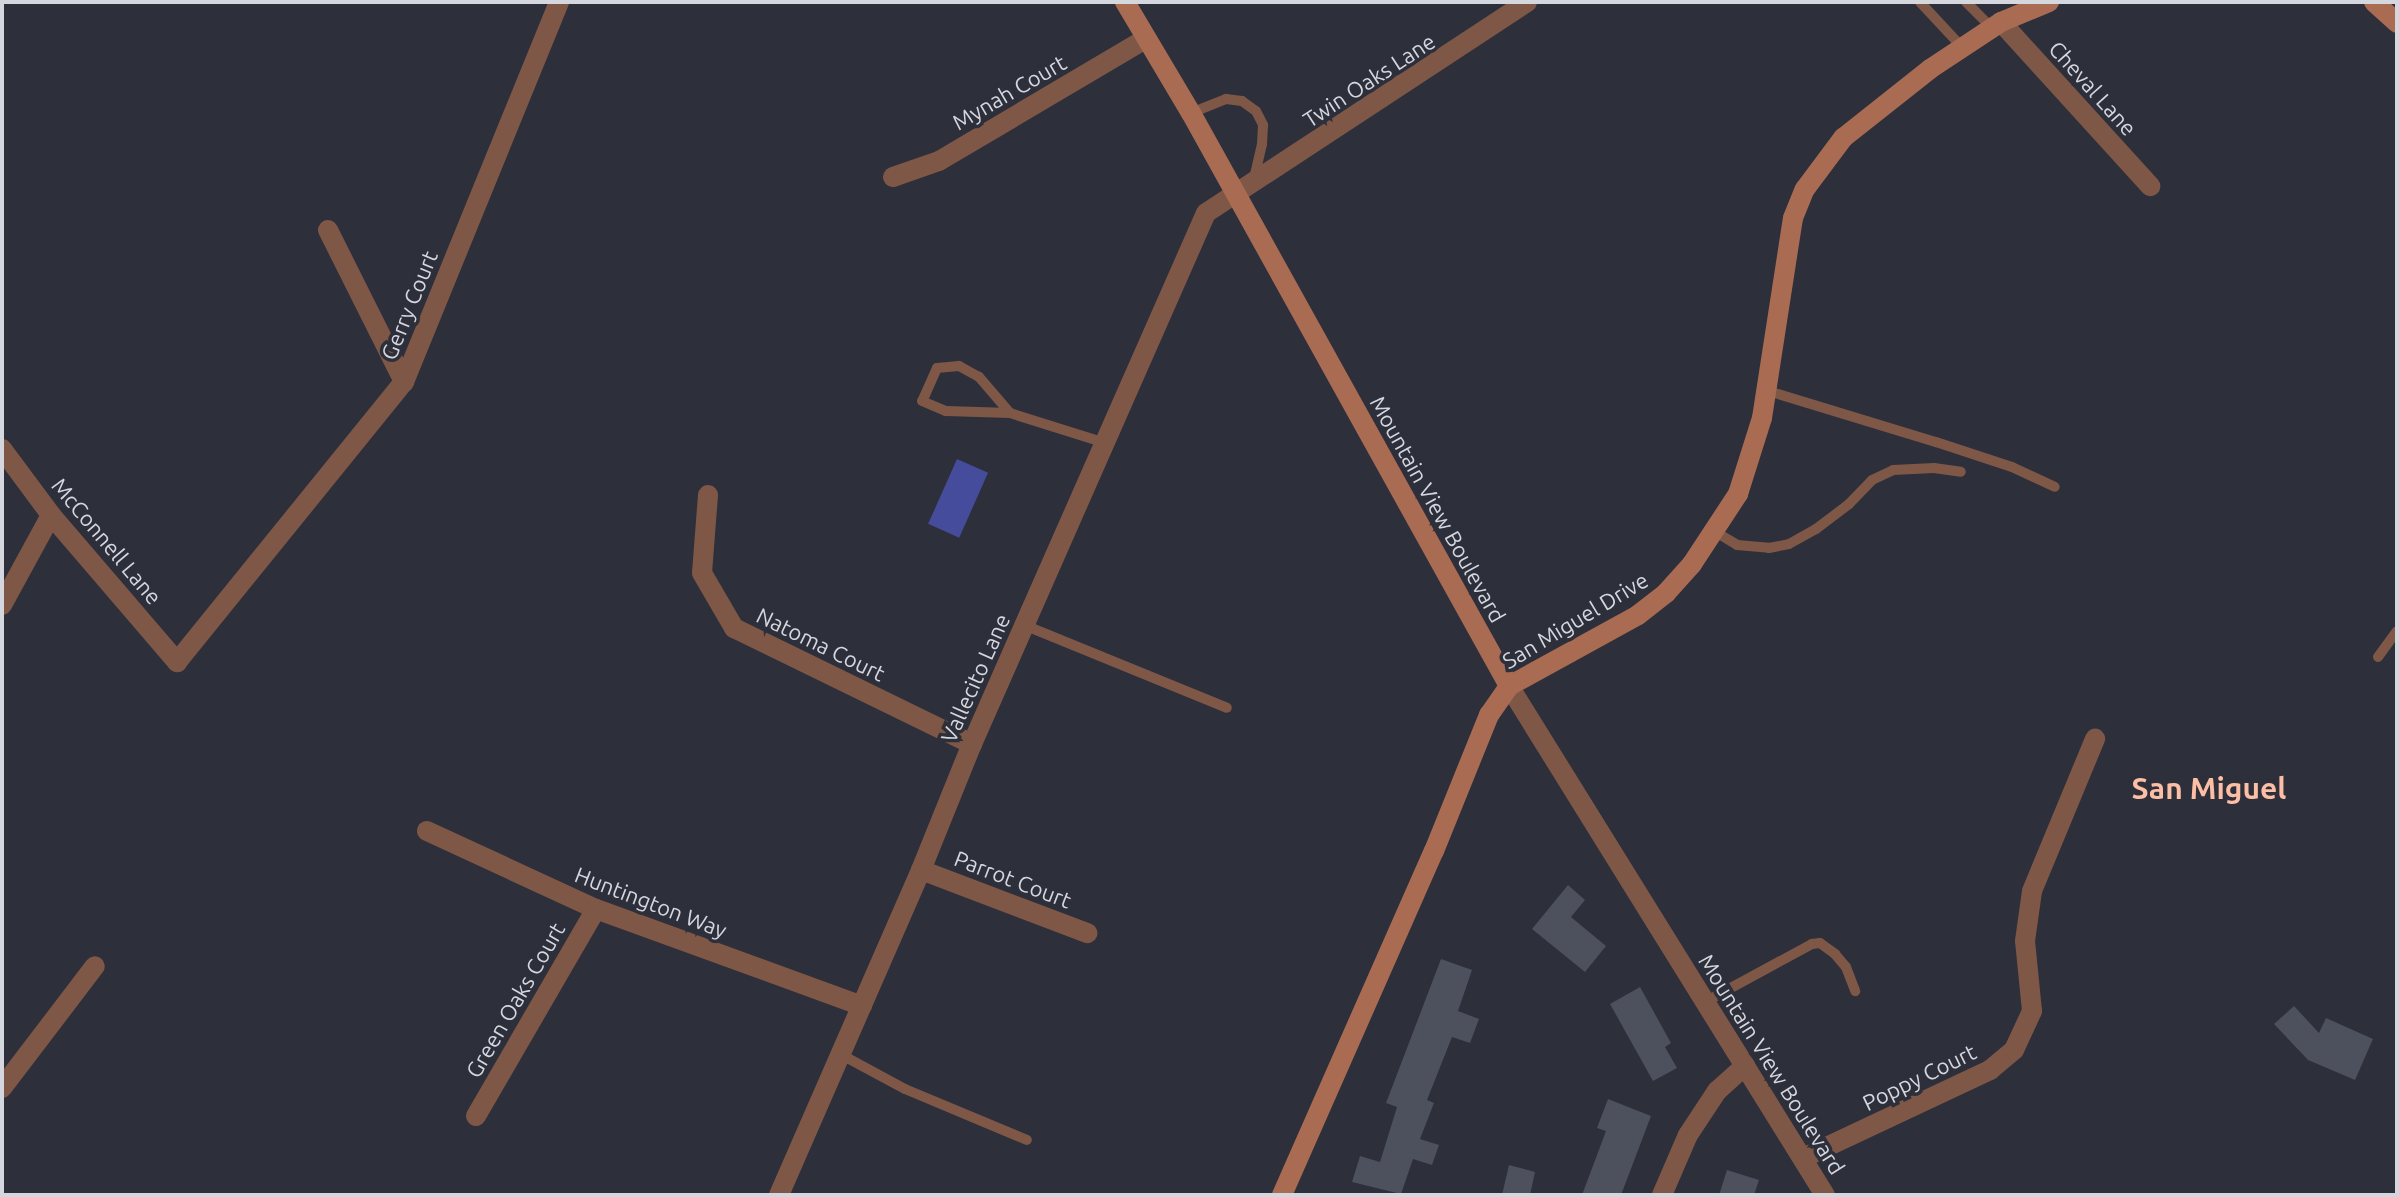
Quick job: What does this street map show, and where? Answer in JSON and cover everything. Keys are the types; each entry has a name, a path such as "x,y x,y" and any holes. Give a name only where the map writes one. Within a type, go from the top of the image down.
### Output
{"street":[{"name":"Gerry Court","path":"177,662 404,382 559,2"},
{"name":"Mountain View Boulevard","path":"1125,2 1191,113 1509,686 1825,1195"},
{"name":"Twin Oaks Lane","path":"1234,194 1527,2"},
{"name":"San Miguel Drive","path":"1282,1195 1434,851 1489,715 1509,686 1638,615 1666,593 1738,494 1755,446 1768,391 1793,218 1805,189 1843,138 1962,47 1996,25 2049,2"},
{"path":"2374,2 2397,23"},
{"name":"Cheval Lane","path":"1996,25 2150,186"},
{"name":"Mynah Court","path":"893,177 939,161 1145,39"},
{"name":"Vallecito Lane","path":"779,1195 921,870 972,744 1206,213 1234,194"},
{"path":"328,230 404,382"},
{"name":"McConnell Lane","path":"2,449 51,515 177,662"},
{"name":"Natoma Court","path":"708,495 702,573 734,628 972,744"},
{"path":"2,605 51,515"},
{"name":"Poppy Court","path":"1803,1158 1990,1070 2014,1050 2032,1011 2025,941 2032,891 2095,739"},
{"name":"Huntington Way","path":"427,831 596,909 862,1006"},
{"name":"Parrot Court","path":"921,870 1087,933"},
{"name":"Green Oaks Court","path":"476,1116 596,909"},
{"path":"2,1088 95,966"},
{"path":"1662,1195 1688,1135 1709,1102 1745,1066"}],"lane":[{"path":"1966,2 1996,25"},
{"path":"1926,4 1962,47"},
{"path":"1191,113 1226,99 1242,101 1256,111 1263,125 1262,144 1252,184"},
{"path":"1010,413 979,377 959,366 937,368 922,401 946,411 1010,413 1105,443"},
{"path":"1768,391 2012,467 2055,487"},
{"path":"1714,531 1737,545 1769,548 1789,544 1816,529 1849,504 1872,480 1893,470 1934,468 1961,472"},
{"path":"1024,625 1227,708"},
{"path":"2378,657 2397,631"},
{"path":"1705,1002 1796,951 1820,943 1846,967 1855,991"},
{"path":"840,1054 905,1089 1027,1140"}],"shaded area":[{"path":"957,459 988,473 959,538 928,524"}],"building":[{"path":"1568,885 1585,900 1571,917 1606,946 1585,972 1532,929"},
{"path":"1441,959 1472,970 1458,1011 1479,1019 1470,1043 1452,1037 1427,1100 1434,1103 1420,1139 1439,1145 1432,1165 1413,1159 1401,1194 1352,1182 1360,1156 1380,1162 1397,1107 1386,1103"},
{"path":"1640,987 1671,1043 1665,1047 1677,1068 1653,1081 1610,1004"},
{"path":"2294,1006 2319,1033 2326,1018 2373,1039 2355,1080 2308,1060 2274,1024"},
{"path":"1608,1099 1651,1116 1621,1195 1582,1195 1606,1131 1597,1128"},
{"path":"1509,1165 1535,1172 1530,1195 1502,1195"},
{"path":"1727,1170 1759,1180 1754,1195 1719,1195"}],"district":[{"name":"San Miguel","path":"2209,788"}]}
